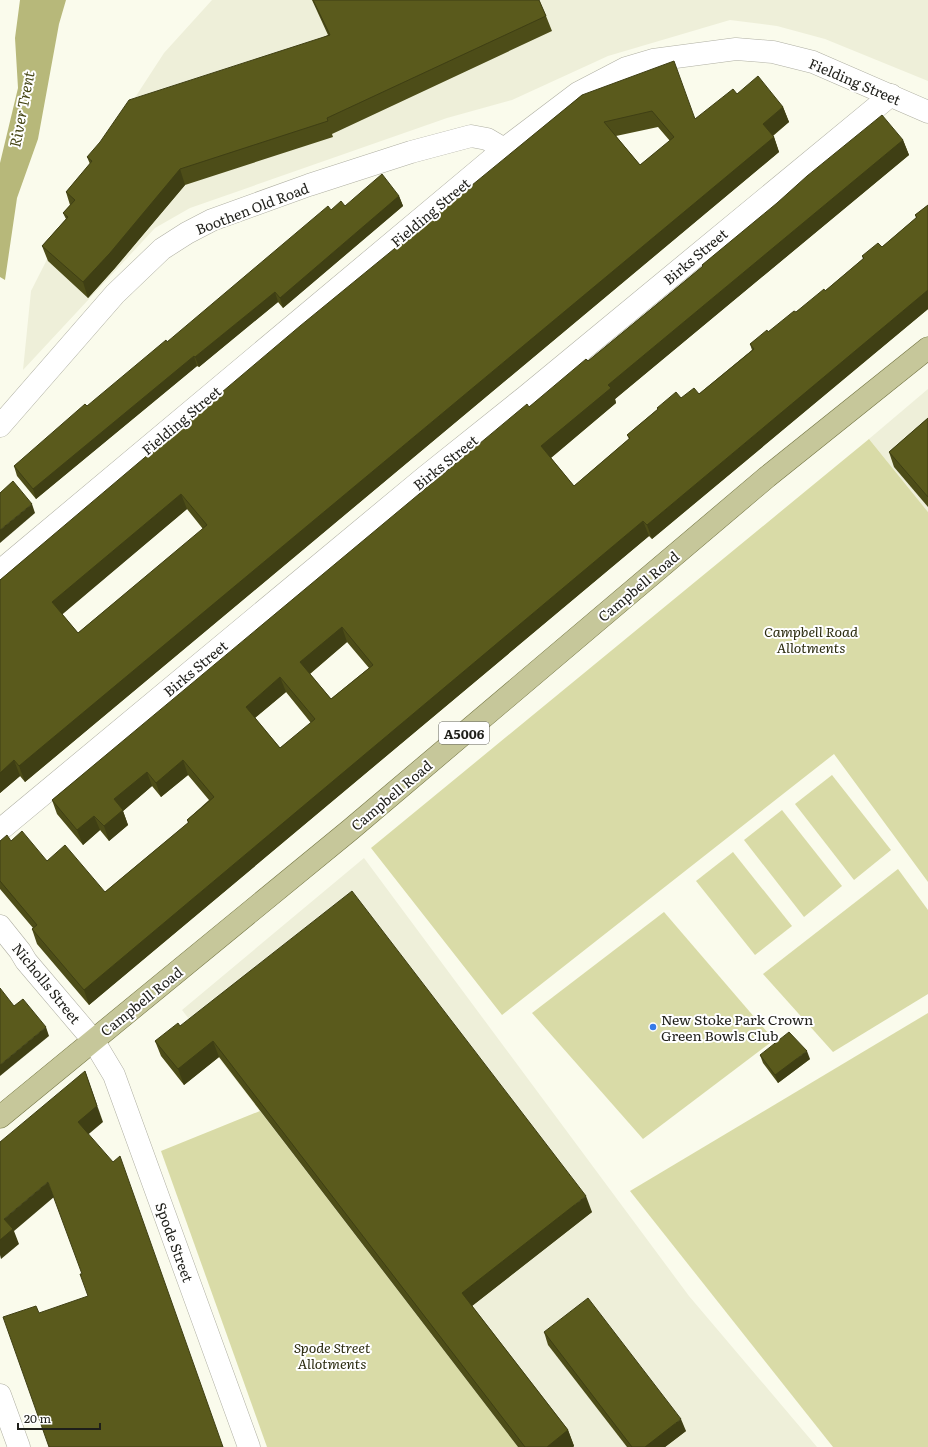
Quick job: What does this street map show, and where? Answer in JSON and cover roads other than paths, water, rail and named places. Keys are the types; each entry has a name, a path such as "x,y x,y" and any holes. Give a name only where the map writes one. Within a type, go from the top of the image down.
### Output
{"main road":[{"name":"Campbell Road","path":"0,1117 350,830 761,482 928,348"}],"street":[{"name":"Fielding Street","path":"0,571 504,149 578,93 626,68 653,60 736,49 773,52 813,62 928,112"},
{"name":"Birks Street","path":"0,830 425,477 537,387 891,95"},
{"name":"Boothen Old Road","path":"0,426 115,294 162,249 187,233 212,220 309,185 412,152 470,136 487,139 504,149"},
{"name":"Nicholls Street","path":"0,926 26,961 94,1040"},
{"name":"Spode Street","path":"94,1040 114,1075 249,1447"},
{"path":"2,1405 19,1447"}],"water":[{"name":"River Trent","path":"20,0 66,0 59,24 38,139 17,198 5,280 0,277 0,163 18,88 15,38"}],"place":[{"name":"New Stoke Park Crown Green Bowls Club","path":"653,1027"}],"park label":[{"name":"Campbell Road Allotments","path":"811,640"},
{"name":"Spode Street Allotments","path":"332,1356"}]}
